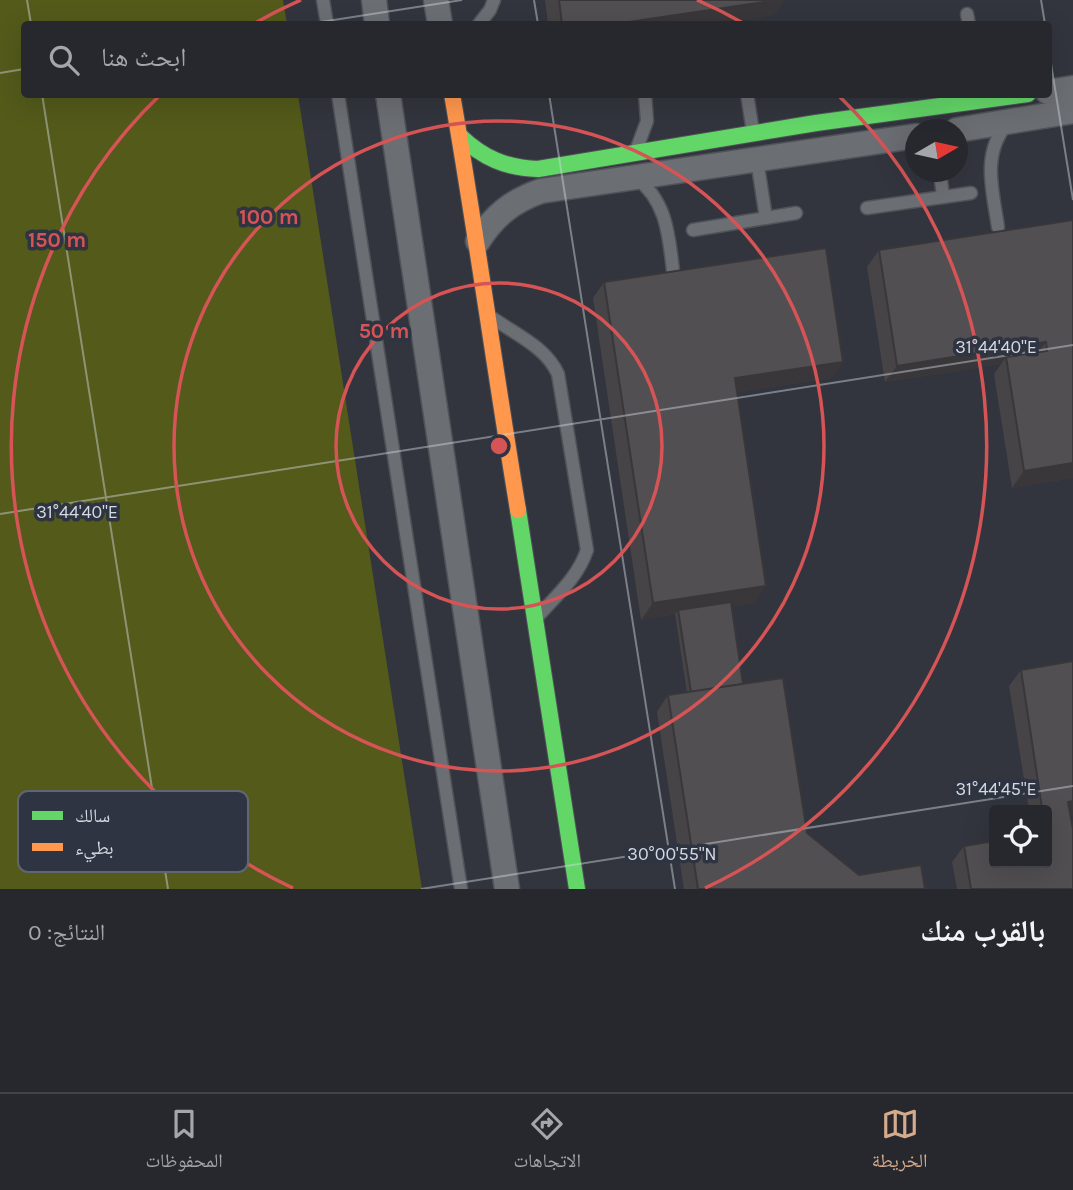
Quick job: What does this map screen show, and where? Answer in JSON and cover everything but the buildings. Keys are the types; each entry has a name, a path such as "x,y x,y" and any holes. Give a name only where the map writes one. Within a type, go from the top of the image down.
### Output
{"street":[{"path":"374,0 377,21"},
{"path":"436,0 440,21"},
{"path":"1052,91 1073,88"},
{"path":"389,98 508,889"},
{"path":"453,98 478,241 486,314 577,889"},
{"path":"478,241 489,223 521,198 753,134 931,101 1009,104 1073,111"},
{"path":"968,124 1009,104"},
{"path":"460,136 472,149 487,159 520,169 757,160 905,138"}],"lane":[{"path":"323,0 326,21"},
{"path":"481,21 494,0"},
{"path":"339,98 461,889"},
{"path":"645,98 647,121 633,166 665,216 674,279"},
{"path":"748,98 753,134"},
{"path":"998,227 990,166 994,142 1009,104"},
{"path":"757,160 766,218"},
{"path":"941,182 943,197"},
{"path":"867,208 971,193"},
{"path":"693,230 796,213"},
{"path":"486,314 539,349 553,362 561,388 587,550 573,578 536,618"}],"green space":[{"path":"0,0 283,0 286,21 21,21 21,98 298,98 422,889 0,889"}],"traffic: fast":[{"path":"460,136 477,150 505,164 538,169 816,123 999,98"},
{"path":"518,510 577,889"}],"traffic: slow":[{"path":"453,98 518,510"}]}
